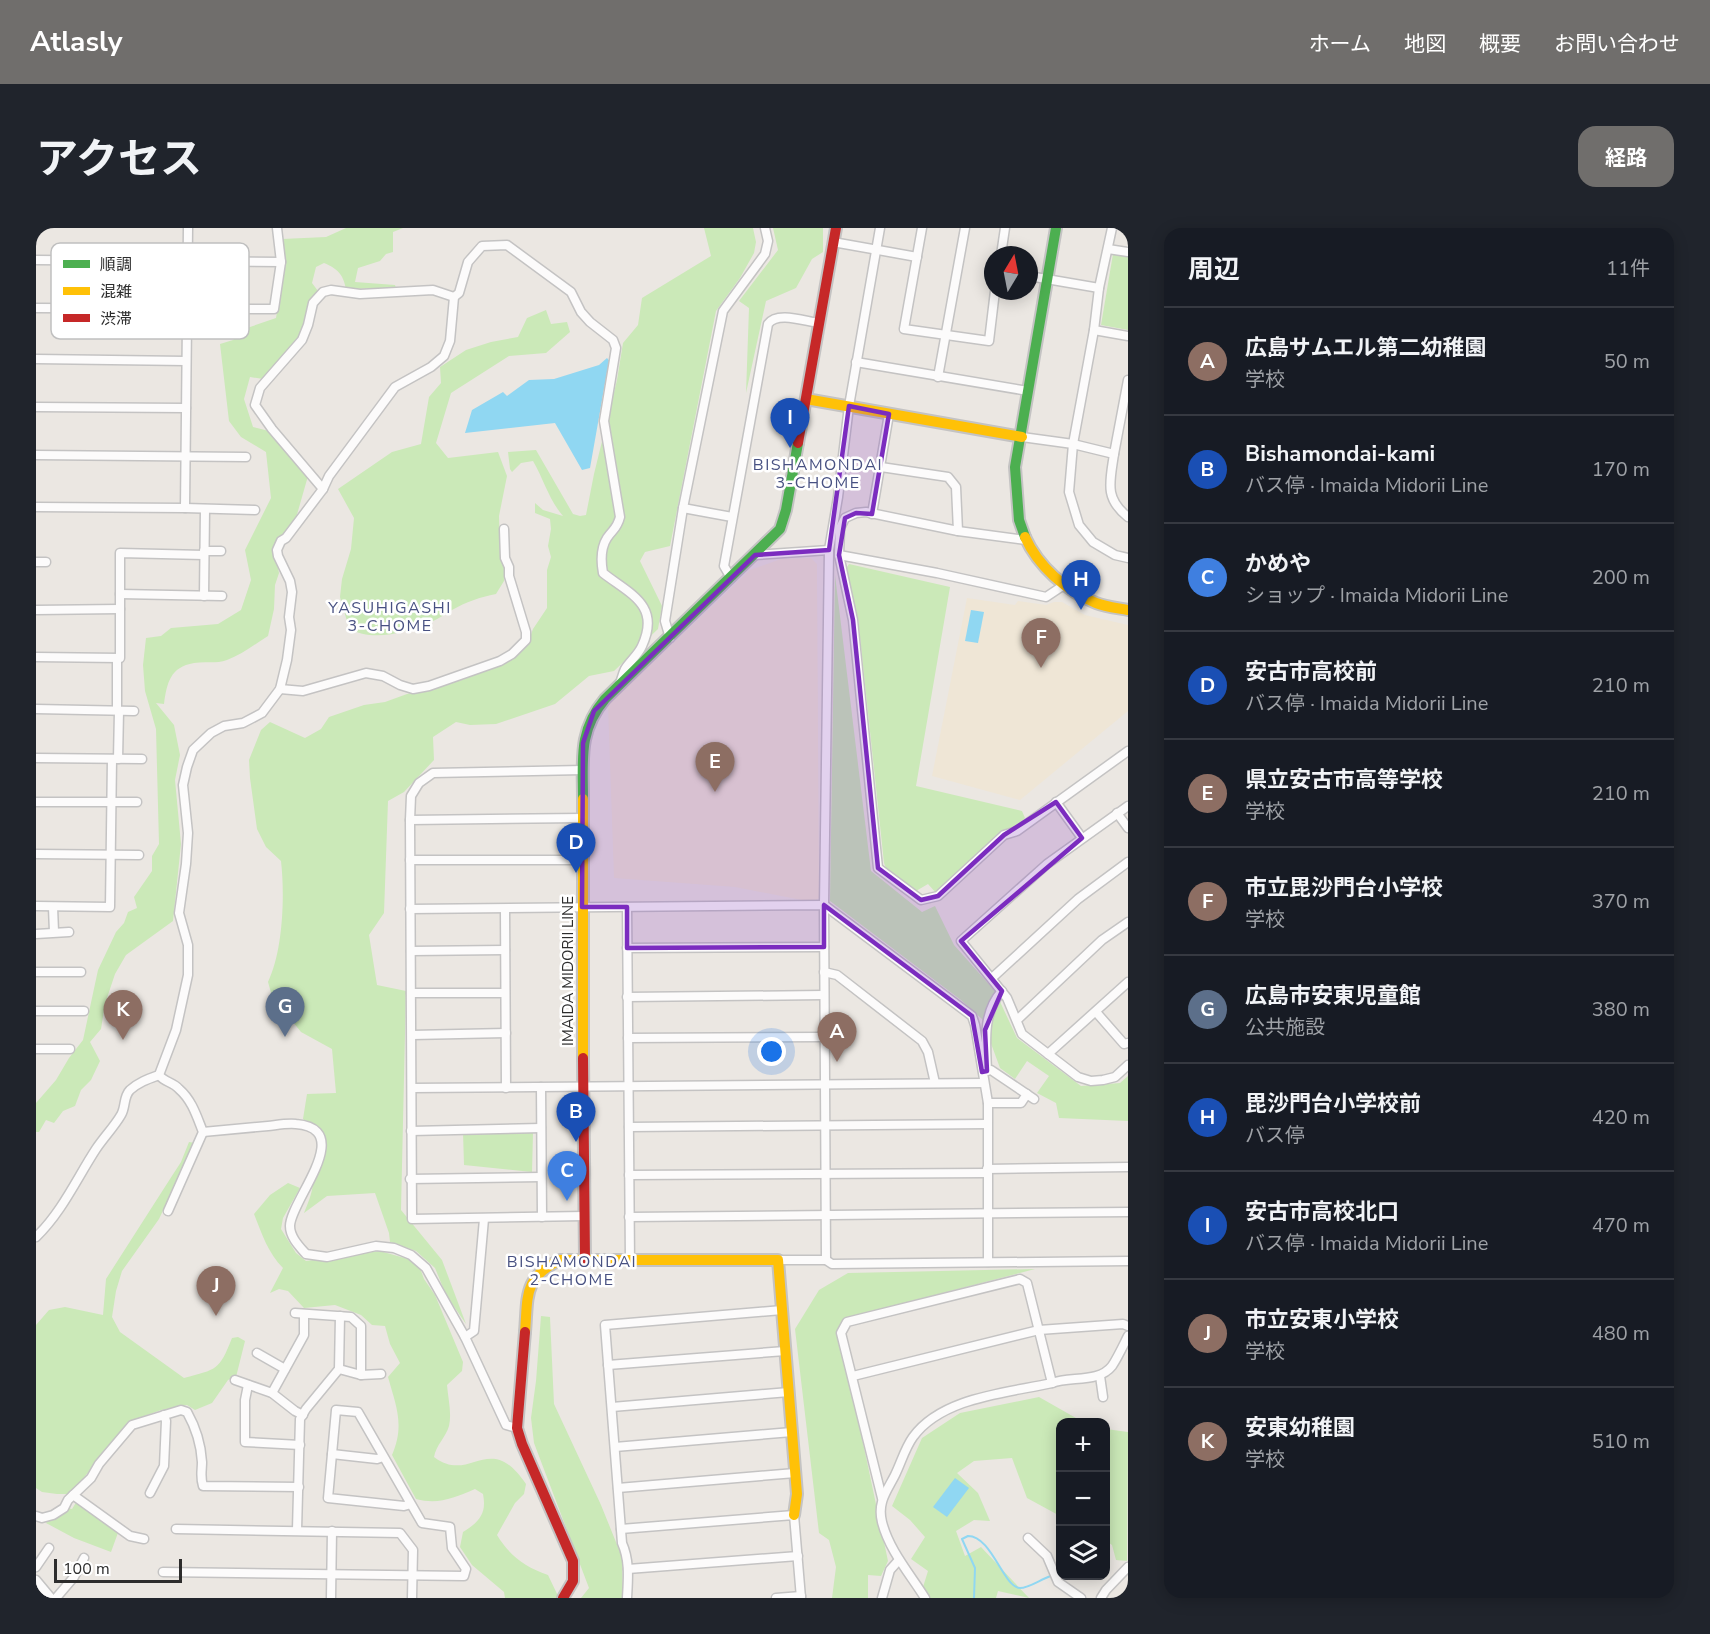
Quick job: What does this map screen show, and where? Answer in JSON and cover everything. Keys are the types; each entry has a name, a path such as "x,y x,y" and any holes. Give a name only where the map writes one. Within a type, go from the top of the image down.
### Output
{"main road":[{"name":"IMAIDA MIDORII LINE","path":"585,1261 582,743 586,726 594,711 780,529 786,510 836,228"},
{"path":"1056,228 1022,437 1015,467 1019,520 1026,540 1043,566 1064,585 1096,603 1128,610"},
{"path":"806,399 1022,437"},
{"path":"563,1598 571,1590 575,1574 573,1561 522,1444 518,1428 529,1291 533,1278 542,1268 560,1260 778,1260 797,1494 794,1515"}],"street":[{"path":"188,228 188,243"},
{"path":"249,309 274,309 281,262 277,228"},
{"path":"669,638 665,621 684,508 723,311 765,254 768,241 765,228"},
{"path":"826,1260 824,905 829,550 849,406 880,228"},
{"path":"922,228 904,330 989,341 994,300"},
{"path":"938,377 965,228"},
{"path":"1002,246 1005,228"},
{"path":"1112,228 1099,288 1094,330 1073,444 1069,492 1079,525 1093,542 1115,555 1128,558"},
{"path":"833,242 917,257"},
{"path":"159,1076 176,1030 188,975 188,945 179,913 188,833 183,785 193,750 211,733 224,726 243,723 262,713 280,689 290,640 289,617 292,592 290,581 278,556 277,550 281,541 286,538 323,489 329,476 395,387 431,367 444,356 450,341 454,297 459,293 463,284 468,262 482,246 507,245 571,292 586,317 613,340 616,348 604,421 620,517 617,527 605,540 600,557 603,573 636,597 646,608 647,627 642,647 625,670 618,688"},
{"path":"1108,249 1128,252"},
{"path":"36,260 51,260"},
{"path":"249,262 281,262"},
{"path":"1038,278 1099,288"},
{"path":"323,489 272,429 255,405 260,388 302,340 313,303 323,292 331,290 360,294 433,290 454,297"},
{"path":"731,579 724,566 768,324 771,319 779,317 818,323"},
{"path":"1094,330 1128,336"},
{"path":"185,508 186,339"},
{"path":"36,359 186,361"},
{"path":"856,362 1028,391"},
{"path":"1128,380 1109,489 1113,502 1128,517"},
{"path":"36,407 186,408"},
{"path":"872,514 889,414"},
{"path":"1022,437 1073,444 1114,454"},
{"path":"36,455 246,456"},
{"path":"880,466 948,477 956,487 958,531"},
{"path":"36,507 255,510"},
{"path":"684,508 732,517"},
{"path":"204,596 205,509"},
{"path":"1026,540 958,531 872,514 856,513 845,518 840,528 838,555 853,620 878,868 921,900 938,896 1004,835 1017,831 1128,752"},
{"path":"280,689 303,691 366,673 383,676 400,685 413,688 449,680 500,661 512,654 526,640 526,632 509,576 510,567 505,558 504,529"},
{"path":"755,555 829,550"},
{"path":"36,657 120,658 120,553 221,551"},
{"path":"838,555 938,573 1046,597 1064,585"},
{"path":"36,562 46,562"},
{"path":"120,594 222,596"},
{"path":"36,610 120,609"},
{"path":"36,906 110,907 111,802 118,711 117,658"},
{"path":"36,709 134,711"},
{"path":"36,758 142,759"},
{"path":"583,770 433,773 419,783 411,796 410,1179 412,1219 584,1216"},
{"path":"36,802 137,802"},
{"path":"1056,802 1082,838"},
{"path":"1128,806 1047,864 961,941 1002,991 1022,1034 1078,1077 1091,1081 1115,1077 1128,1065"},
{"path":"1117,813 1128,828"},
{"path":"410,820 583,818"},
{"path":"36,854 139,855"},
{"path":"410,860 583,860"},
{"path":"992,978 1077,899 1128,862"},
{"path":"410,909 824,905 972,1016 985,1071"},
{"path":"53,907 54,932"},
{"path":"627,907 630,1261"},
{"path":"505,909 506,1088"},
{"path":"1017,1020 1102,940 1128,922"},
{"path":"36,934 69,932"},
{"path":"627,948 824,947"},
{"path":"411,951 505,950"},
{"path":"36,972 81,972"},
{"path":"824,972 837,975 922,1041 928,1052 935,1083"},
{"path":"1048,1054 1128,982"},
{"path":"988,1263 988,1102 984,1083 985,1029 996,998 1002,991"},
{"path":"411,993 505,993"},
{"path":"627,997 824,995"},
{"path":"36,1011 84,1011"},
{"path":"1096,1012 1125,1044 1128,1043"},
{"path":"412,1035 506,1033"},
{"path":"628,1038 825,1037"},
{"path":"36,1049 70,1050"},
{"path":"985,1071 992,1070 1031,1097 1021,1103 988,1102"},
{"path":"159,1076 182,1091 192,1106 203,1132 168,1211"},
{"path":"36,1237 48,1225 97,1148 121,1116 126,1096 130,1090 141,1082 159,1076"},
{"path":"412,1088 984,1083"},
{"path":"541,1087 542,1217"},
{"path":"203,1132 297,1124 314,1129 321,1138 322,1146 309,1186 300,1199 291,1220 291,1234 306,1254 315,1256 327,1257 376,1246 394,1248 411,1255 426,1268 465,1337 506,1425 518,1428"},
{"path":"629,1127 987,1124"},
{"path":"411,1131 541,1128"},
{"path":"629,1175 826,1174 1128,1167"},
{"path":"410,1179 542,1177"},
{"path":"629,1217 1128,1212"},
{"path":"465,1337 474,1331 484,1219"},
{"path":"778,1260 826,1260 832,1264 1128,1261"},
{"path":"925,1598 908,1569 899,1560 882,1521 882,1498 841,1333 847,1322 1020,1279 1027,1283 1052,1383"},
{"path":"627,1598 628,1569 622,1543 605,1325 782,1310"},
{"path":"272,1393 304,1335 300,1314 351,1317 361,1326 361,1375"},
{"path":"297,1530 300,1419 339,1369 340,1316"},
{"path":"853,1376 1039,1330 1123,1324 1128,1326"},
{"path":"882,1498 912,1438 943,1412 964,1402 1063,1379 1100,1376 1113,1365 1128,1336"},
{"path":"608,1365 785,1351"},
{"path":"256,1353 285,1369"},
{"path":"339,1369 361,1375 381,1374"},
{"path":"1100,1376 1103,1397"},
{"path":"235,1380 272,1393 303,1415"},
{"path":"248,1384 245,1400 245,1442 300,1444"},
{"path":"612,1407 789,1392"},
{"path":"36,1516 42,1518 53,1515 64,1508 73,1495 91,1478 99,1464 132,1425 181,1410 187,1412 198,1432 203,1486 298,1487"},
{"path":"163,1572 464,1576 466,1569 452,1548 450,1527 422,1523 358,1412 336,1410 328,1498 404,1506 411,1504"},
{"path":"150,1492 164,1466 166,1421 164,1415"},
{"path":"615,1448 792,1432"},
{"path":"332,1454 377,1459 383,1457"},
{"path":"618,1488 795,1473"},
{"path":"73,1495 130,1536 144,1539"},
{"path":"621,1529 794,1515 801,1597 776,1598"},
{"path":"176,1528 400,1533 413,1550 412,1598"},
{"path":"331,1598 333,1531"},
{"path":"1028,1538 1047,1556 1058,1582 1081,1598"},
{"path":"36,1567 49,1548"},
{"path":"628,1569 798,1556"},
{"path":"56,1598 74,1577 84,1558"},
{"path":"882,1598 890,1570 899,1560"},
{"path":"1101,1598 1128,1567"},
{"path":"36,1580 51,1598"}],"highlighted area":[{"path":"849,406 889,414 872,514 856,513 845,518 839,555 853,620 878,868 921,900 938,896 1004,835 1056,802 1082,838 961,941 1002,991 985,1030 987,1071 982,1072 972,1016 824,905 824,947 627,948 627,907 582,907 583,743 594,711 755,555 829,550"}],"shaded area":[{"path":"811,558 817,564 819,898 815,901 807,901 735,887 614,878 608,705 750,570 781,559"},
{"path":"967,598 1015,605 1018,601 1046,605 1062,602 1085,615 1128,625 1128,711 1020,800 932,776"}],"green space":[{"path":"346,228 403,228 393,232 393,252 386,254 380,261 358,268 355,282 395,285 396,288 346,289 343,279 333,267 324,263 316,267 312,283 318,291 312,301 298,341 263,379 250,377 244,399 253,427 269,431 308,476 294,525 277,541 276,559 279,573 275,585 274,609 268,636 227,660 194,663 180,668 168,683 164,704 156,703 174,725 180,755 175,780 181,844 173,921 126,955 115,974 105,1004 101,1029 90,1042 100,1061 91,1080 81,1090 75,1106 63,1111 54,1123 46,1120 39,1132 36,1132 36,1103 56,1080 83,1040 98,970 128,912 137,908 134,897 152,871 152,856 159,844 156,729 145,691 143,665 146,638 161,636 171,628 218,624 241,610 251,580 245,550 271,498 266,452 241,437 229,421 220,344 234,339 249,339 249,327 276,318 281,288 282,239 326,237"},
{"path":"704,228 753,228 756,242 754,253 740,278 716,311 670,546 645,552 640,561 662,606 658,629 614,671 589,676 555,704 496,724 470,725 456,722 433,737 434,760 404,792 388,801 384,913 369,935 377,985 406,991 401,1210 442,1260 466,1324 446,1295 435,1268 416,1251 390,1242 375,1193 327,1196 304,1213 326,1146 322,1134 303,1119 307,1094 336,1093 332,1049 301,1032 272,996 268,982 277,955 282,923 281,861 266,847 257,829 249,760 261,730 270,722 305,738 321,729 329,717 364,705 385,702 462,680 515,658 527,645 533,629 547,608 547,570 551,557 548,546 550,519 535,513 535,503 543,510 563,516 550,497 533,461 521,463 512,472 508,452 536,450 573,514 586,515 617,380 623,343 638,325 642,298 711,256"},
{"path":"773,228 823,228 823,252 812,259 796,288 766,301 746,393 749,308 739,301 778,250"},
{"path":"1113,254 1128,256 1128,330 1101,325"},
{"path":"546,310 551,324 567,322 570,332 546,353 509,356 451,393 436,443 448,458 498,452 507,476 499,516 500,554 505,567 504,581 496,594 468,602 431,622 401,632 368,635 349,628 340,597 342,579 351,549 354,518 338,489 392,452 421,444 429,397 441,383 440,367 466,350 518,337 527,318"},
{"path":"849,564 950,587 916,786 1022,811 1025,818 1015,829 1002,831 937,894 928,884 916,891 887,871 884,863 858,618 845,570"},
{"path":"835,575 871,871 922,912 935,906 954,945 995,991 1017,1038 1081,1086 1120,1083 1128,1076 1128,1121 1059,1118 1056,1103 1037,1093 1049,1076 1027,1061 1015,1079 1000,1068 982,1019 961,1000 830,901"},
{"path":"463,1133 533,1133 532,1172 464,1165"},
{"path":"189,1142 195,1143 159,1219 122,1271 112,1317 120,1332 184,1378 216,1367 224,1357 232,1338 238,1337 245,1341 236,1377 228,1380 212,1403 195,1410 187,1405 161,1410 128,1422 71,1494 42,1492 36,1488 36,1325 49,1310 65,1307 103,1315 106,1279 181,1162"},
{"path":"288,1183 300,1188 283,1218 281,1229 296,1253 306,1261 380,1251 408,1259 420,1268 424,1279 435,1295 463,1362 462,1371 447,1385 450,1421 434,1457 447,1464 459,1465 490,1459 501,1461 513,1468 526,1484 524,1494 515,1503 497,1535 518,1560 548,1575 559,1598 505,1598 504,1592 472,1565 460,1547 463,1532 481,1517 484,1507 483,1494 475,1489 439,1501 416,1499 392,1455 399,1425 388,1377 400,1363 390,1344 385,1326 372,1325 361,1315 335,1305 304,1308 288,1291 279,1289 270,1293 283,1268 269,1250 254,1214 270,1195"},
{"path":"1035,1269 846,1318 837,1331 888,1561 881,1576 868,1575 868,1598 832,1598 836,1567 829,1540 819,1533 795,1329 819,1290 848,1273"},
{"path":"541,1316 550,1317 554,1404 601,1505 622,1557 623,1598 581,1598 589,1588 534,1443 531,1418"},
{"path":"1039,1397 1076,1418 1056,1418 1056,1514 1027,1498 1012,1458 974,1461 957,1473 978,1493 990,1521 974,1520 956,1531 965,1556 981,1547 1029,1598 998,1591 996,1598 930,1598 923,1587 928,1571 911,1559 925,1537 910,1520 892,1506 922,1438 960,1413"},
{"path":"1110,1430 1128,1432 1127,1561 1116,1560 1110,1544"},
{"path":"77,1501 119,1530 111,1552 74,1538 46,1523 68,1508 72,1509"}],"water":[{"path":"607,358 612,364 607,372 590,468 582,470 555,423 465,433 472,410 503,392 507,396 529,380 554,379 599,365"},
{"path":"971,610 984,612 978,643 965,641"},
{"path":"955,1478 969,1488 947,1517 933,1507"}],"waterway":[{"path":"974,1598 975,1568 962,1539 968,1536 984,1544 1008,1579 1020,1588 1051,1576"}],"traffic: fast":[{"path":"1025,537 1019,520 1015,467 1056,228"},
{"path":"583,799 584,746 586,734 596,711 605,699 780,529 786,510 798,443"}],"traffic: slow":[{"path":"806,399 1022,437"},
{"path":"1025,537 1045,567 1074,592 1096,603 1128,610"},
{"path":"583,799 583,1058"},
{"path":"525,1332 528,1298 533,1281 539,1274 560,1260 778,1260 797,1494 794,1515"}],"traffic: jam":[{"path":"798,443 836,228"},
{"path":"583,1058 585,1261"},
{"path":"525,1332 517,1428 573,1561 573,1581 563,1598"}],"place":[{"name":"安古市高校北口","path":"790,448"},
{"name":"毘沙門台小学校前","path":"1081,610"},
{"name":"市立毘沙門台小学校","path":"1041,668"},
{"name":"県立安古市高等学校","path":"715,792"},
{"name":"安古市高校前","path":"576,873"},
{"name":"広島市安東児童館","path":"285,1037"},
{"name":"安東幼稚園","path":"123,1040"},
{"name":"広島サムエル第二幼稚園","path":"837,1062"},
{"name":"Bishamondai-kami","path":"576,1142"},
{"name":"かめや","path":"567,1201"},
{"name":"市立安東小学校","path":"216,1316"}],"district":[{"name":"BISHAMONDAI 3-CHOME","path":"818,473"},
{"name":"YASUHIGASHI 3-CHOME","path":"390,616"},
{"name":"BISHAMONDAI 2-CHOME","path":"572,1270"}]}
